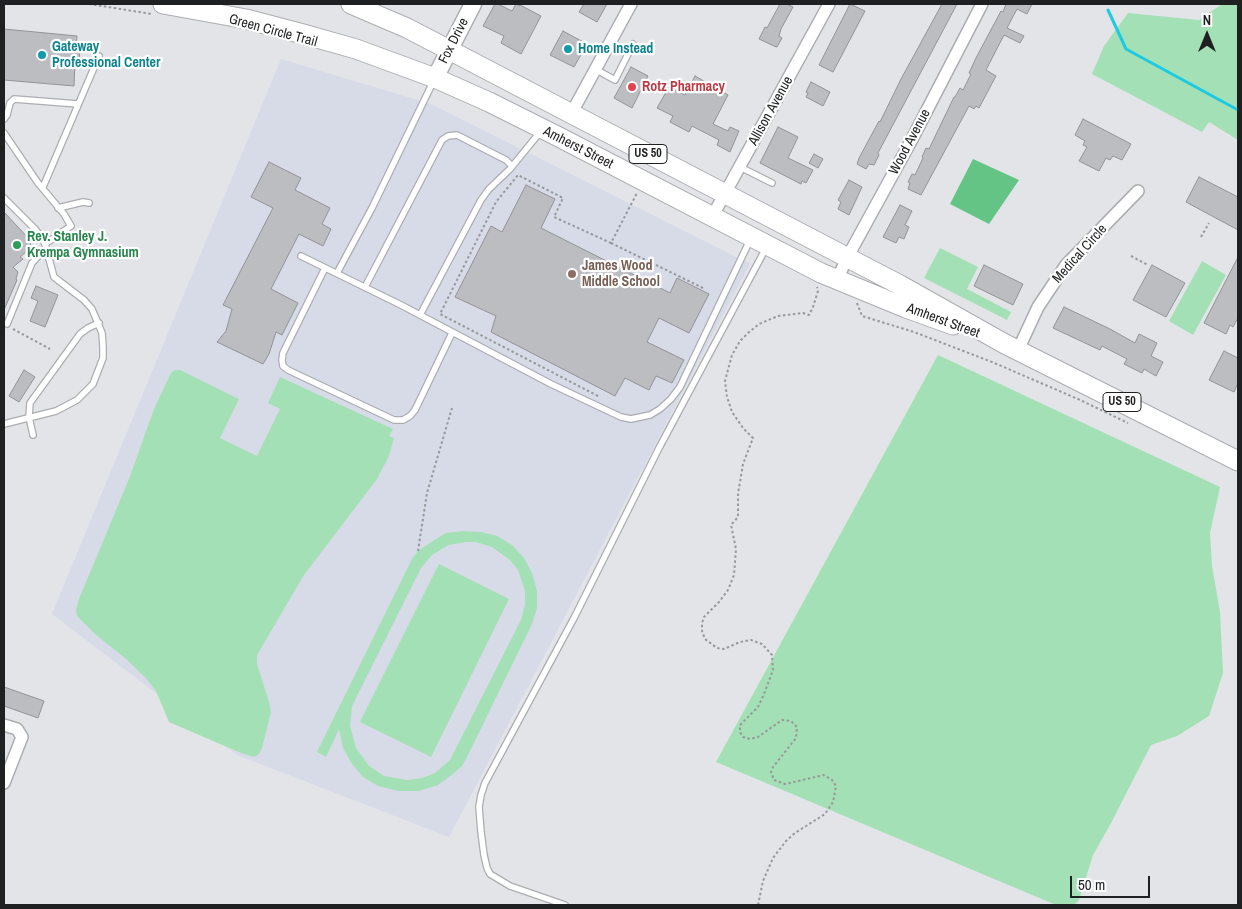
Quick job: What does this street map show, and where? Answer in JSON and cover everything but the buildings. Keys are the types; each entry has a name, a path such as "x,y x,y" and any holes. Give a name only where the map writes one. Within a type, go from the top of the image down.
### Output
{"main road":[{"name":"Amherst Street","path":"351,4 408,28 798,232 1012,347 1238,461"},
{"name":"Fox Drive","path":"436,78 473,4"},
{"name":"Amherst Street","path":"161,9 246,19 356,49 436,78 509,112 751,238 837,280 1012,347"},
{"path":"509,112 539,118 562,126 567,124 571,114"},
{"path":"751,238 759,228 767,225 798,232"}],"street":[{"path":"571,114 631,4"},
{"name":"Allison Avenue","path":"712,217 829,4"},
{"name":"Wood Avenue","path":"837,280 982,4"},
{"name":"Medical Circle","path":"1012,347 1066,265 1138,192"},
{"path":"4,725 17,729 22,737 4,783"}],"lane":[{"path":"595,69 615,80 633,44"},
{"path":"42,188 99,56"},
{"path":"337,274 436,78"},
{"path":"4,119 9,105 14,99 78,104"},
{"path":"420,315 481,200 542,130"},
{"path":"4,133 42,188 64,214 71,228 45,244"},
{"path":"365,287 442,140 448,136 457,135 506,160 512,166"},
{"path":"740,167 772,183"},
{"path":"4,198 35,229 45,244 54,277 84,300 92,309 102,340 103,358 93,384 77,400 65,408 5,423"},
{"path":"58,208 83,202 89,203"},
{"path":"301,256 420,315 551,384 621,417 631,419 650,415 660,409 680,387 751,238"},
{"path":"565,905 510,886 490,874 487,868 481,832 479,807 481,795 485,783 574,618 660,448 768,246"},
{"path":"7,324 30,266 38,256 48,255"},
{"path":"325,268 283,353 283,366 288,370 394,420 402,420 410,416 415,410 452,333"},
{"path":"33,436 28,406 32,399 80,334 98,323"}],"path":[{"path":"89,4 130,9 161,9"},
{"path":"598,396 440,314 496,202 518,175 563,198 554,217 703,288"},
{"path":"610,243 637,193"},
{"path":"1201,237 1209,223"},
{"path":"1131,256 1148,265"},
{"path":"758,905 764,877 776,854 795,833 825,814 833,802 836,786 832,780 824,775 785,784 774,780 771,772 772,767 796,738 797,727 791,721 782,720 758,738 750,739 743,737 740,732 740,725 758,707 764,694 772,670 772,655 762,644 751,640 740,642 724,649 717,648 705,639 702,626 707,613 728,590 734,575 736,549 731,525 738,517 738,494 743,464 753,438 732,412 727,397 725,381 727,369 735,348 753,328 780,316 809,315 818,291 817,284"},
{"path":"12,329 50,349"},
{"path":"418,551 428,494 452,408"}],"shaded area":[{"path":"281,59 431,104 750,264 449,837 237,755 52,614"}],"green space":[{"path":"1222,4 1238,4 1238,140 1209,122 1202,132 1092,74 1104,46 1128,13 1199,20"},
{"path":"973,159 1019,180 989,224 950,204"},
{"path":"940,248 978,267 967,289 1011,312 1007,320 924,278"},
{"path":"1202,261 1226,275 1193,335 1169,321"},
{"path":"938,355 1220,487 1210,533 1212,566 1220,612 1223,673 1209,716 1177,736 1151,745 1093,855 1079,900 1074,905 1056,905 716,762"},
{"path":"175,370 180,370 239,399 220,438 257,456 280,409 268,403 280,377 393,429 389,436 394,438 389,456 377,479 304,575 257,655 257,664 271,712 262,748 259,754 254,757 169,722 156,691 145,677 77,616 76,610 79,599 129,479 154,409 171,373"},
{"path":"463,531 481,532 497,536 512,545 524,558 532,573 537,591 537,608 532,624 462,766 438,785 419,791 398,791 378,786 363,777 352,764 343,748 339,729 326,757 317,752 412,559 418,551 446,533","holes":["476,542 492,547 510,560 518,570 525,591 525,605 521,620 450,760 435,773 422,778 407,780 384,776 369,766 356,748 350,726 352,706 421,568 432,555 449,545"]},
{"path":"439,564 509,599 431,757 360,722"}],"waterway":[{"path":"1108,10 1126,49 1238,110"}],"place":[{"name":"Home Instead","path":"568,49"},
{"name":"Gateway Professional Center","path":"42,55"},
{"name":"Rotz Pharmacy","path":"632,87"},
{"name":"Rev. Stanley J. Krempa Gymnasium","path":"17,245"},
{"name":"James Wood Middle School","path":"572,274"}]}
